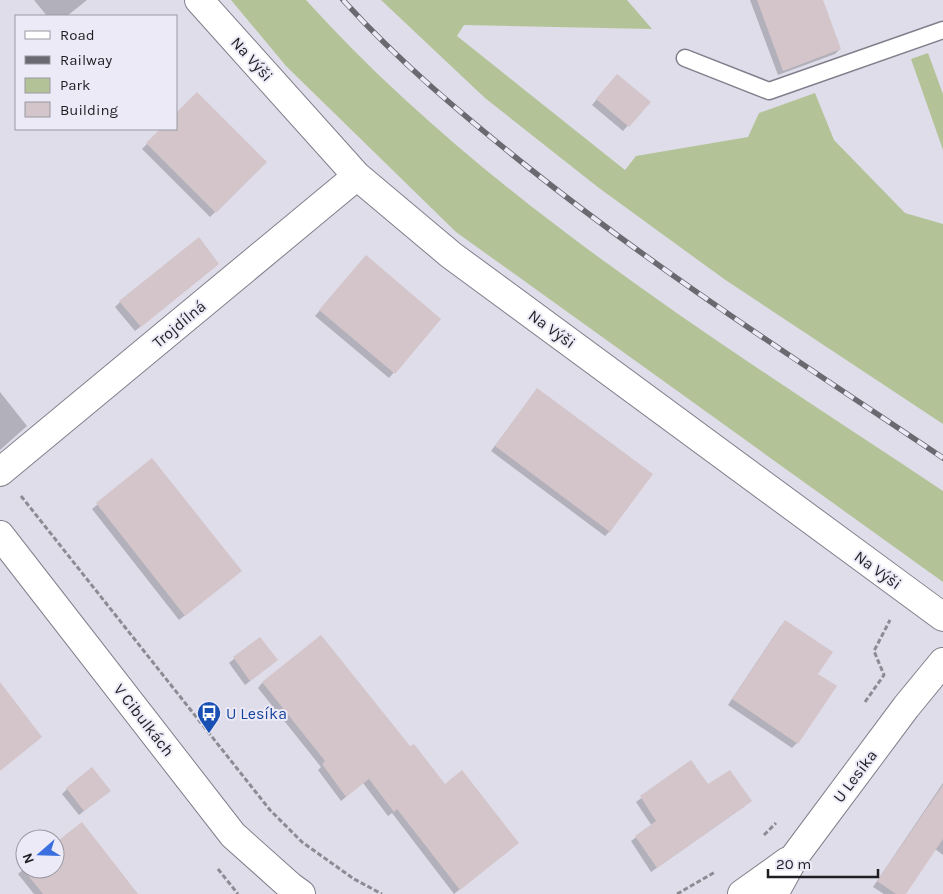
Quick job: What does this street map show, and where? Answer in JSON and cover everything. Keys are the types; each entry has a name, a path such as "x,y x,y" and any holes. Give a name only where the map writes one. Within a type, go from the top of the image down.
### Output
{"street":[{"name":"Na Výši","path":"199,0 357,176 451,255 943,617"},
{"name":"Trojdílná","path":"1,471 357,176"},
{"name":"V Cibulkách","path":"0,535 234,835 301,894"},
{"name":"U Lesíka","path":"774,894 795,856 906,707 943,662"},
{"path":"742,894 795,856"}],"lane":[{"path":"686,58 769,91 943,30"}],"path":[{"path":"1,471 270,810 302,842 354,879 382,894"},
{"path":"863,705 884,675 874,651 890,622 892,612"},
{"path":"762,836 780,819"},
{"path":"677,894 722,868"}],"green space":[{"path":"231,0 306,0 376,72 450,140 528,204 609,265 691,323 943,491 943,582 456,232 286,66"},
{"path":"381,0 627,0 652,29 464,25 457,36 625,170 636,156 748,137 759,113 815,93 834,140 905,213 943,224 943,424 724,279 599,188 485,98"},
{"path":"928,53 943,94 943,150 911,59"}],"building":[{"path":"757,0 823,0 841,49 783,71"},
{"path":"617,74 651,102 629,127 596,99"},
{"path":"197,92 267,162 216,213 146,143 159,130 178,130 178,111"},
{"path":"199,237 219,264 141,327 119,301"},
{"path":"366,255 441,319 395,374 319,310"},
{"path":"537,388 653,474 610,532 495,446"},
{"path":"152,458 242,571 185,616 96,503"},
{"path":"785,620 833,652 818,674 837,686 798,744 732,699"},
{"path":"321,635 410,746 414,744 445,784 462,770 519,843 460,890 397,809 394,812 369,779 346,797 322,764 325,761 262,682"},
{"path":"260,637 278,660 250,681 233,657"},
{"path":"0,682 42,737 0,771"},
{"path":"691,760 708,784 730,770 752,801 657,868 635,836 656,821 640,796"},
{"path":"92,767 111,791 84,811 66,788"},
{"path":"943,785 943,839 906,894 896,894 877,881"},
{"path":"82,822 138,894 43,894 31,879 65,879 65,835"}],"railway":[{"path":"343,0 409,67 456,108 579,207 733,317 943,458"}],"place":[{"name":"U Lesíka","path":"209,734"}]}
